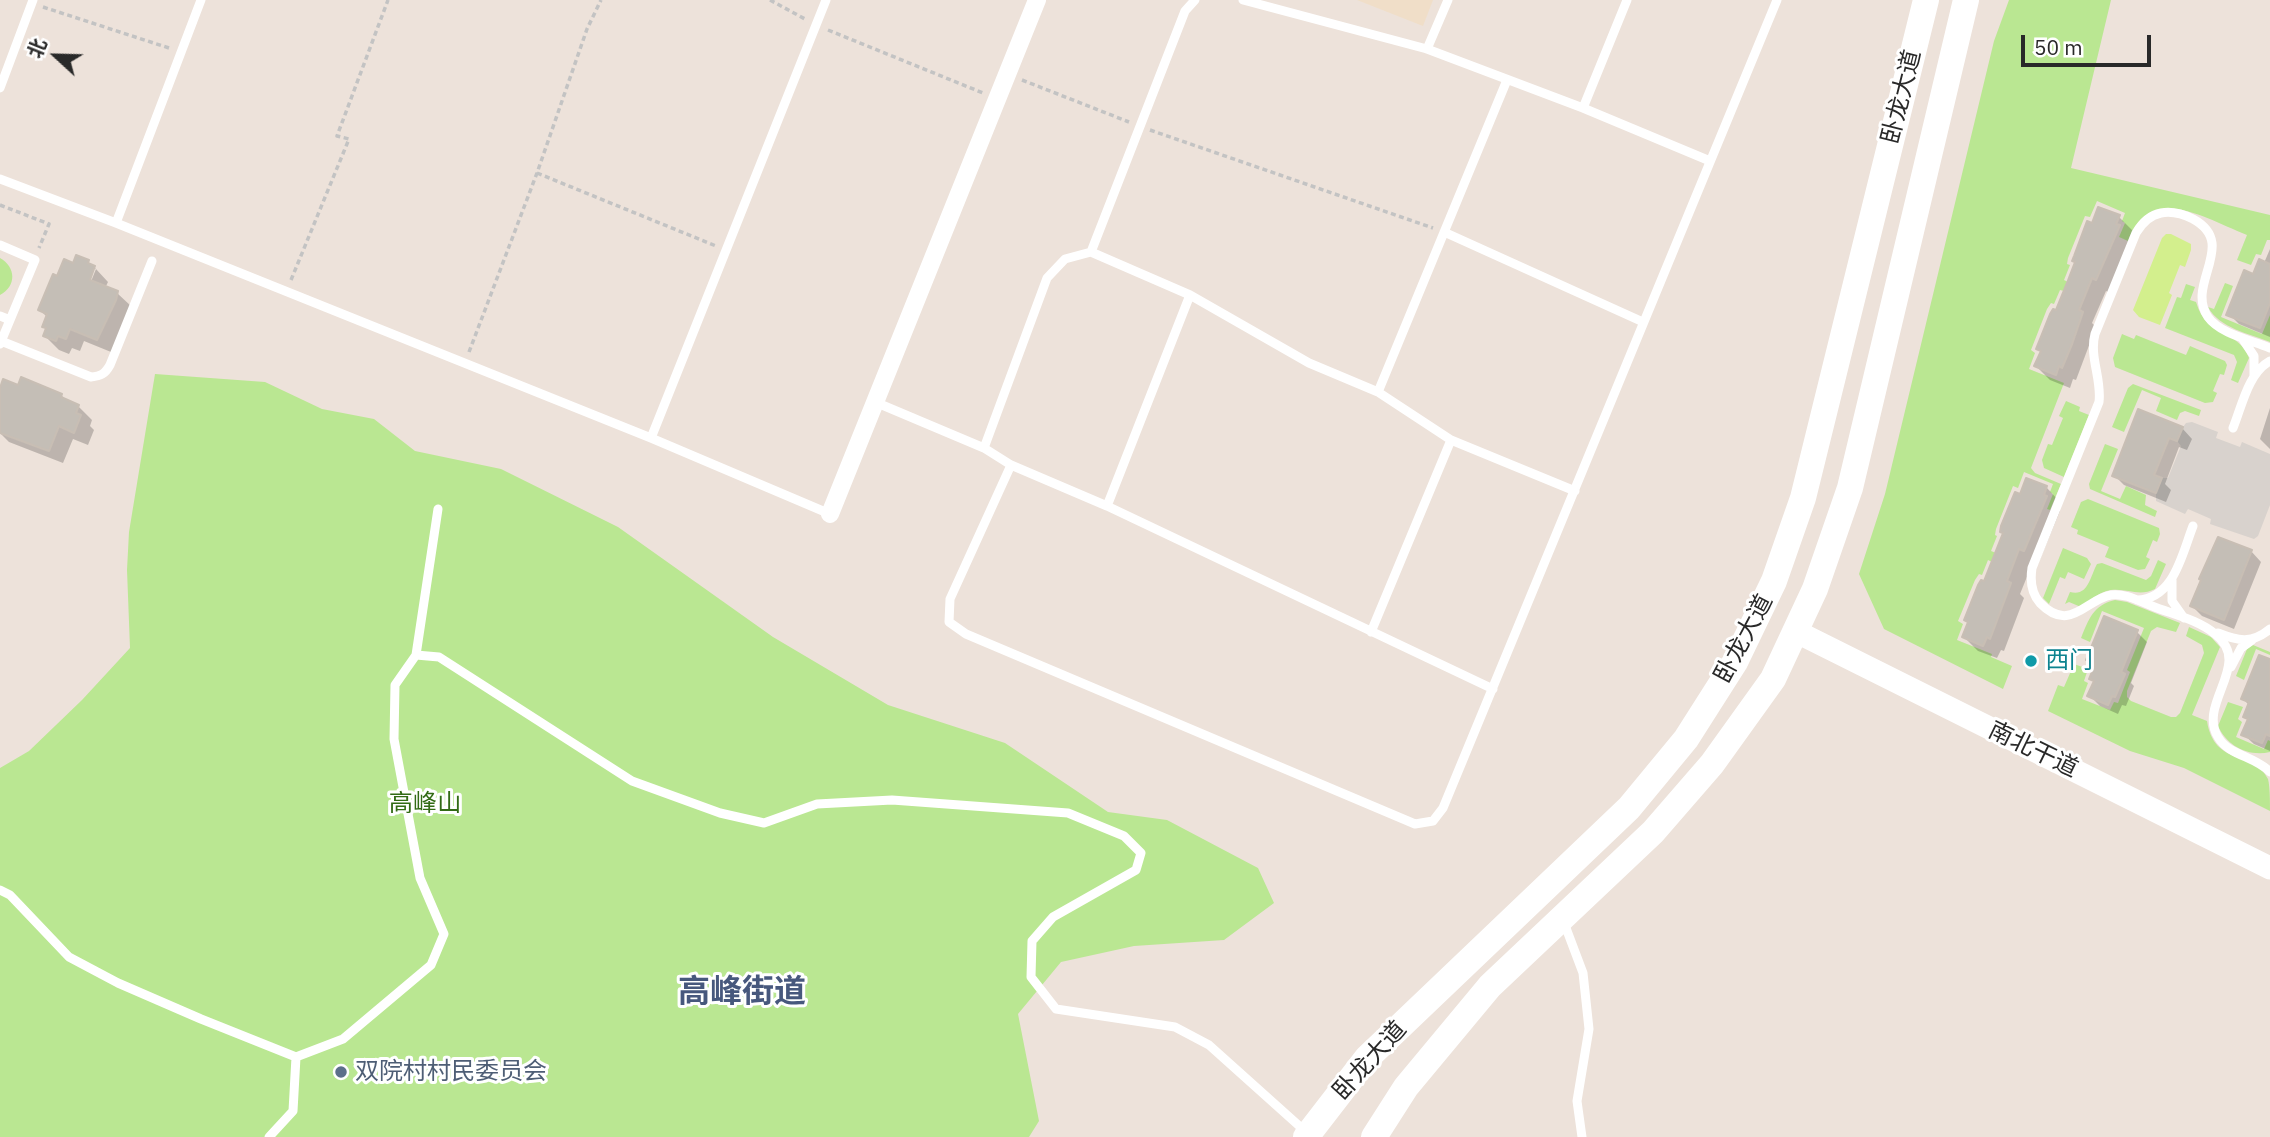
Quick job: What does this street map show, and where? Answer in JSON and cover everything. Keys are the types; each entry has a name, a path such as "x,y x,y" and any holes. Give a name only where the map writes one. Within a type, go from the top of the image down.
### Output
{"main road":[{"name":"卧龙大道","path":"1307,1135 1367,1058 1629,808 1686,739 1735,662 1774,581 1803,498 1926,0"},
{"name":"卧龙大道","path":"1374,1137 1406,1087 1490,986 1653,832 1712,764 1773,678 1797,632 1850,488 1966,0"}],"street":[{"path":"830,514 1037,0"},
{"name":"南北干道","path":"1797,632 2270,867"}],"lane":[{"path":"116,223 201,0"},
{"path":"651,438 826,0"},
{"path":"1091,252 1185,11 1195,0"},
{"path":"1243,0 1427,49 1583,108 1710,161"},
{"path":"1427,49 1448,0"},
{"path":"1583,108 1627,0"},
{"path":"1011,465 950,599 950,622 966,634 1415,824 1433,821 1443,808 1493,690 1777,0"},
{"path":"0,88 32,2"},
{"path":"1378,392 1507,80"},
{"path":"0,179 651,438 830,514"},
{"path":"2254,639 2238,640 2136,600 2113,595 2101,598 2079,613 2056,613 2047,609 2036,597 2031,586 2031,574 2099,402 2100,391 2093,350 2095,334 2136,233 2148,219 2160,213 2178,213 2204,228 2213,252 2201,288 2201,303 2206,315 2212,322 2270,348"},
{"path":"1444,232 1643,323"},
{"path":"0,246 35,260 1,342 91,377 107,372 152,261"},
{"path":"984,448 1047,278 1065,259 1091,252 1190,295 1309,363 1378,392 1451,440 1575,491"},
{"path":"1107,506 1190,295"},
{"path":"0,316 10,320"},
{"path":"2236,334 2252,351 2255,361 2253,378"},
{"path":"2232,428 2253,378 2259,369 2270,361"},
{"path":"875,402 984,448 1011,465 1107,506 1493,690"},
{"path":"1371,632 1451,440"},
{"path":"0,890 10,895 69,957 201,1019 296,1057 343,1039 431,965 444,934 420,878 394,739 395,685 416,656 438,509"},
{"path":"2136,600 2149,599 2159,594 2172,578 2193,526"},
{"path":"2172,578 2171,595 2174,606 2180,615 2190,622"},
{"path":"2270,629 2244,645 2238,652 2215,705 2213,718 2214,730 2223,744 2262,764 2270,772"},
{"path":"2209,630 2227,647 2228,675"},
{"path":"416,656 439,657 632,781 720,813 764,823 817,804 892,800 1068,813 1124,836 1141,853 1136,870 1053,917 1031,941 1031,977 1056,1009 1175,1027 1209,1045 1307,1135"},
{"path":"2250,758 2270,758"},
{"path":"1562,917 1583,973 1589,1029 1577,1101 1582,1137"},
{"path":"269,1137 293,1111 296,1057"}],"path":[{"path":"286,292 349,139 337,136 388,0"},
{"path":"464,364 537,173 587,29 601,0"},
{"path":"770,0 816,25 998,99"},
{"path":"32,2 181,52"},
{"path":"1007,74 1139,126 1444,232"},
{"path":"537,173 727,250"},
{"path":"0,205 49,224 35,260"}],"shaded area":[{"path":"1357,0 1433,0 1423,26"},
{"path":"2192,422 2218,432 2216,438 2240,447 2242,442 2270,454 2270,505 2258,536 2254,539 2210,524 2211,519 2188,509 2185,514 2156,501 2162,478 2168,478 2181,446 2177,441 2183,427"}],"green space":[{"path":"2009,0 2111,0 2071,168 2270,215 2270,240 2267,240 2261,255 2256,254 2251,265 2237,260 2247,235 2196,214 2164,209 2150,213 2138,223 2128,241 2119,237 2125,223 2122,221 2125,213 2097,201 2090,217 2085,216 2068,258 2067,264 2070,265 2064,280 2068,282 2064,291 2060,290 2054,304 2051,303 2047,309 2031,350 2035,353 2029,369 2064,383 2031,468 2035,473 2061,484 2050,510 2047,509 2053,494 2050,492 2053,484 2024,472 2018,488 2013,486 1996,529 1997,536 1991,551 1996,553 1992,562 1988,560 1982,575 1979,574 1975,580 1958,621 1963,624 1957,640 1992,654 1991,657 2012,666 2003,689 1884,629 1859,574 1885,494 1994,41"},
{"path":"2171,234 2191,244 2191,250 2185,267 2180,265 2160,325 2139,317 2133,310 2162,238"},
{"path":"0,258 12,271 12,282 0,295"},
{"path":"2225,283 2233,286 2221,317 2262,334 2270,315 2270,342 2227,325 2213,314 2208,307 2214,309"},
{"path":"2186,284 2195,287 2190,300 2196,302 2207,323 2238,342 2249,358 2238,383 2231,380 2237,362 2234,355 2165,328 2177,297 2181,298"},
{"path":"2122,334 2134,339 2136,335 2186,355 2190,346 2225,361 2227,365 2224,375 2220,374 2213,391 2217,393 2213,402 2205,403 2115,367 2113,358"},
{"name":"高峰山","path":"155,374 265,382 322,409 374,419 415,451 501,469 618,527 773,637 888,705 1005,743 1108,812 1167,820 1258,868 1274,903 1224,940 1134,946 1061,962 1018,1014 1039,1121 1029,1137 0,1137 0,768 29,751 82,700 130,648 127,570 129,532"},
{"path":"2133,384 2201,410 2199,416 2185,411 2180,413 2177,420 2156,411 2161,398 2142,390 2124,432 2112,427 2128,388"},
{"path":"2066,401 2080,407 2079,411 2089,415 2064,477 2044,468 2042,460 2048,444 2052,445 2063,418 2059,416"},
{"path":"2105,444 2118,449 2101,491 2120,499 2126,486 2146,495 2145,505 2157,511 2155,517 2090,489 2089,484"},
{"path":"2088,499 2159,528 2157,542 2153,540 2146,557 2150,559 2145,569 2138,570 2105,557 2109,547 2077,534 2078,530 2071,527 2081,502"},
{"path":"2063,548 2087,558 2091,564 2084,579 2068,572 2065,579 2060,577 2049,604 2043,598"},
{"path":"2158,560 2166,564 2155,589 2144,592 2111,590 2099,594 2081,607 2069,602 2065,604 2070,592 2081,592 2085,589 2097,564 2102,563 2146,580 2151,576"},
{"path":"2115,600 2127,602 2180,623 2176,632 2157,627 2151,631 2127,691 2127,697 2131,701 2176,717 2204,653 2202,645 2186,636 2189,627 2211,637 2220,647 2192,715 2207,721 2211,736 2226,752 2262,770 2268,779 2270,811 2184,768 2130,751 2048,711 2058,685 2064,687 2074,664 2088,669 2084,681 2088,683 2082,699 2110,710 2114,702 2118,703 2130,672 2127,670 2144,628 2102,611 2090,642 2081,638 2089,619 2097,609"},
{"path":"2253,645 2270,652 2270,655 2256,649 2244,680 2236,676 2247,649"},
{"path":"2228,702 2243,707 2238,719 2242,722 2236,737 2264,749 2268,740 2270,752 2246,751 2227,739 2218,726"}],"building":[{"path":"2098,207 2120,215 2116,224 2120,225 2096,280 2092,278 2079,310 2083,312 2072,344 2062,368 2059,366 2056,375 2034,366 2041,351 2036,349 2050,314 2053,309 2056,310 2067,283 2087,221 2092,223"},
{"path":"76,255 89,260 88,263 95,266 90,280 118,291 116,300 97,340 70,329 66,339 58,336 56,341 43,336 46,328 42,327 47,314 38,310 53,274 57,276 64,259 73,263"},
{"path":"2259,259 2270,264 2270,303 2260,328 2226,315 2244,270 2253,274"},
{"path":"21,377 62,394 61,397 79,405 76,413 81,415 74,433 59,426 49,451 0,433 0,388 3,379 18,385"},
{"path":"2138,409 2183,427 2177,441 2169,438 2154,475 2162,478 2156,493 2112,476"},
{"path":"2026,478 2047,486 2044,495 2047,496 2024,551 2019,549 2007,581 2011,583 1990,639 1987,637 1983,646 1962,637 1968,622 1964,620 1978,585 1981,580 1984,581 2003,533 2000,532 2001,526 2015,492 2020,494"},
{"path":"2218,537 2252,550 2224,620 2190,606"},
{"path":"2104,616 2138,630 2121,672 2125,674 2115,697 2112,696 2108,705 2087,696 2094,681 2089,679 2095,664 2086,660"},
{"path":"2259,655 2270,659 2270,736 2266,734 2262,743 2241,735 2248,719 2243,717 2249,702 2241,699"}],"place":[{"name":"西门","path":"2031,661"},
{"name":"双院村村民委员会","path":"341,1072"}],"district":[{"name":"高峰街道","path":"742,993"}]}
